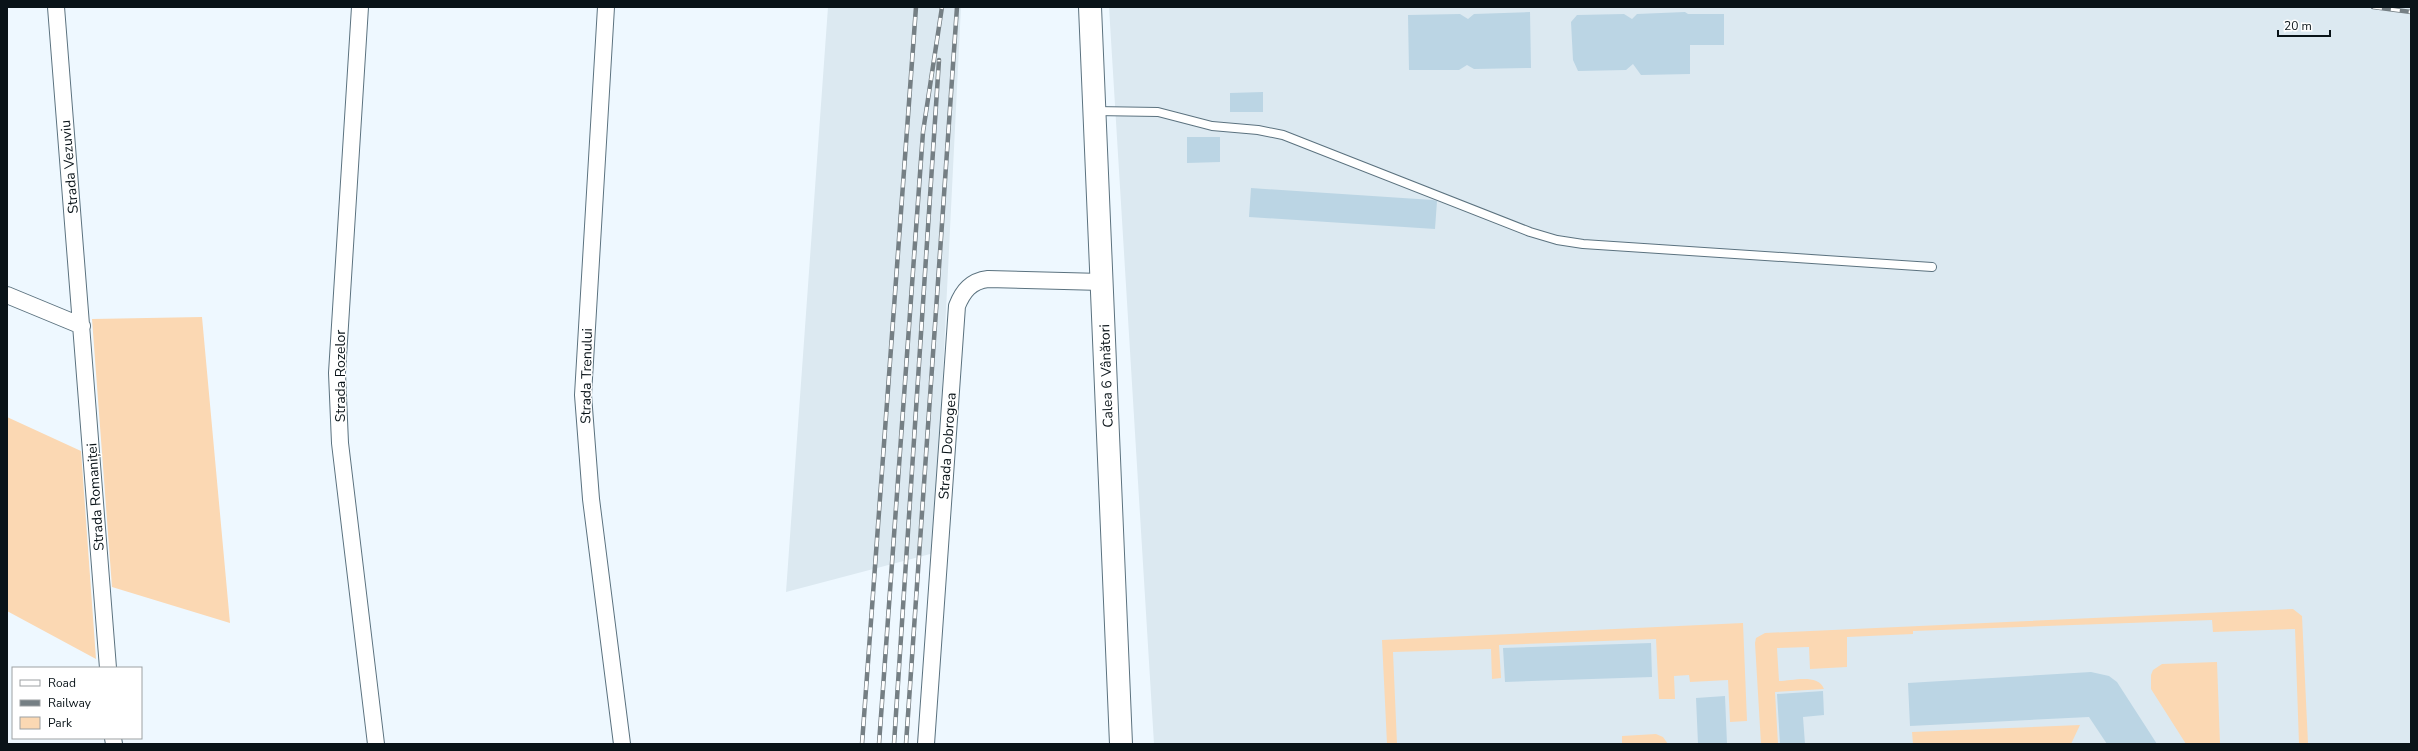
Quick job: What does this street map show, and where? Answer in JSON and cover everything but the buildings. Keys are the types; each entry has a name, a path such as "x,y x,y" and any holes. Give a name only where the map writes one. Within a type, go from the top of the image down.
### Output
{"main road":[{"name":"Calea 6 Vânători","path":"1090,7 1121,744"}],"street":[{"name":"Strada Vezuviu","path":"56,7 82,326"},
{"name":"Strada Rozelor","path":"360,7 337,373 340,443 376,744"},
{"name":"Strada Trenului","path":"606,7 583,395 591,491 622,744"},
{"name":"Strada Dobrogea","path":"926,744 957,306 961,294 977,280 1102,282"},
{"path":"7,295 82,326"},
{"name":"Strada Romaniței","path":"82,326 108,667"}],"lane":[{"path":"1095,111 1158,112 1212,126 1258,130 1283,135 1530,232 1558,240 1583,244 1932,267"}],"shaded area":[{"path":"828,7 961,7 934,553 786,592"},
{"path":"1109,7 2411,7 2411,744 1154,744"}],"green space":[{"path":"202,317 230,623 112,587 92,319"},
{"path":"7,417 81,451 96,659 7,611"},
{"path":"2293,609 2302,616 2308,744 2299,744 2295,629 2213,632 2212,620 1913,631 1913,634 1847,637 1847,667 1810,669 1809,647 1777,648 1779,681 1811,679 1821,684 1824,689 1775,692 1778,744 1761,744 1755,643 1756,638 1765,633"},
{"path":"1743,623 1747,721 1730,722 1728,680 1690,682 1689,675 1674,676 1675,699 1659,699 1656,639 1499,645 1501,678 1492,679 1491,649 1393,652 1397,744 1387,744 1382,640"},
{"path":"2217,662 2220,744 2186,744 2151,689 2151,675 2153,670 2162,664"},
{"path":"2080,725 2071,744 1913,744 1912,732"},
{"path":"1656,734 1663,737 1668,744 1617,744 1622,743 1622,736"}],"railway":[{"path":"862,744 916,7"},
{"path":"879,744 923,132 942,7"},
{"path":"906,744 957,7"},
{"path":"2373,7 2411,12"},
{"path":"894,744 939,60"}]}
